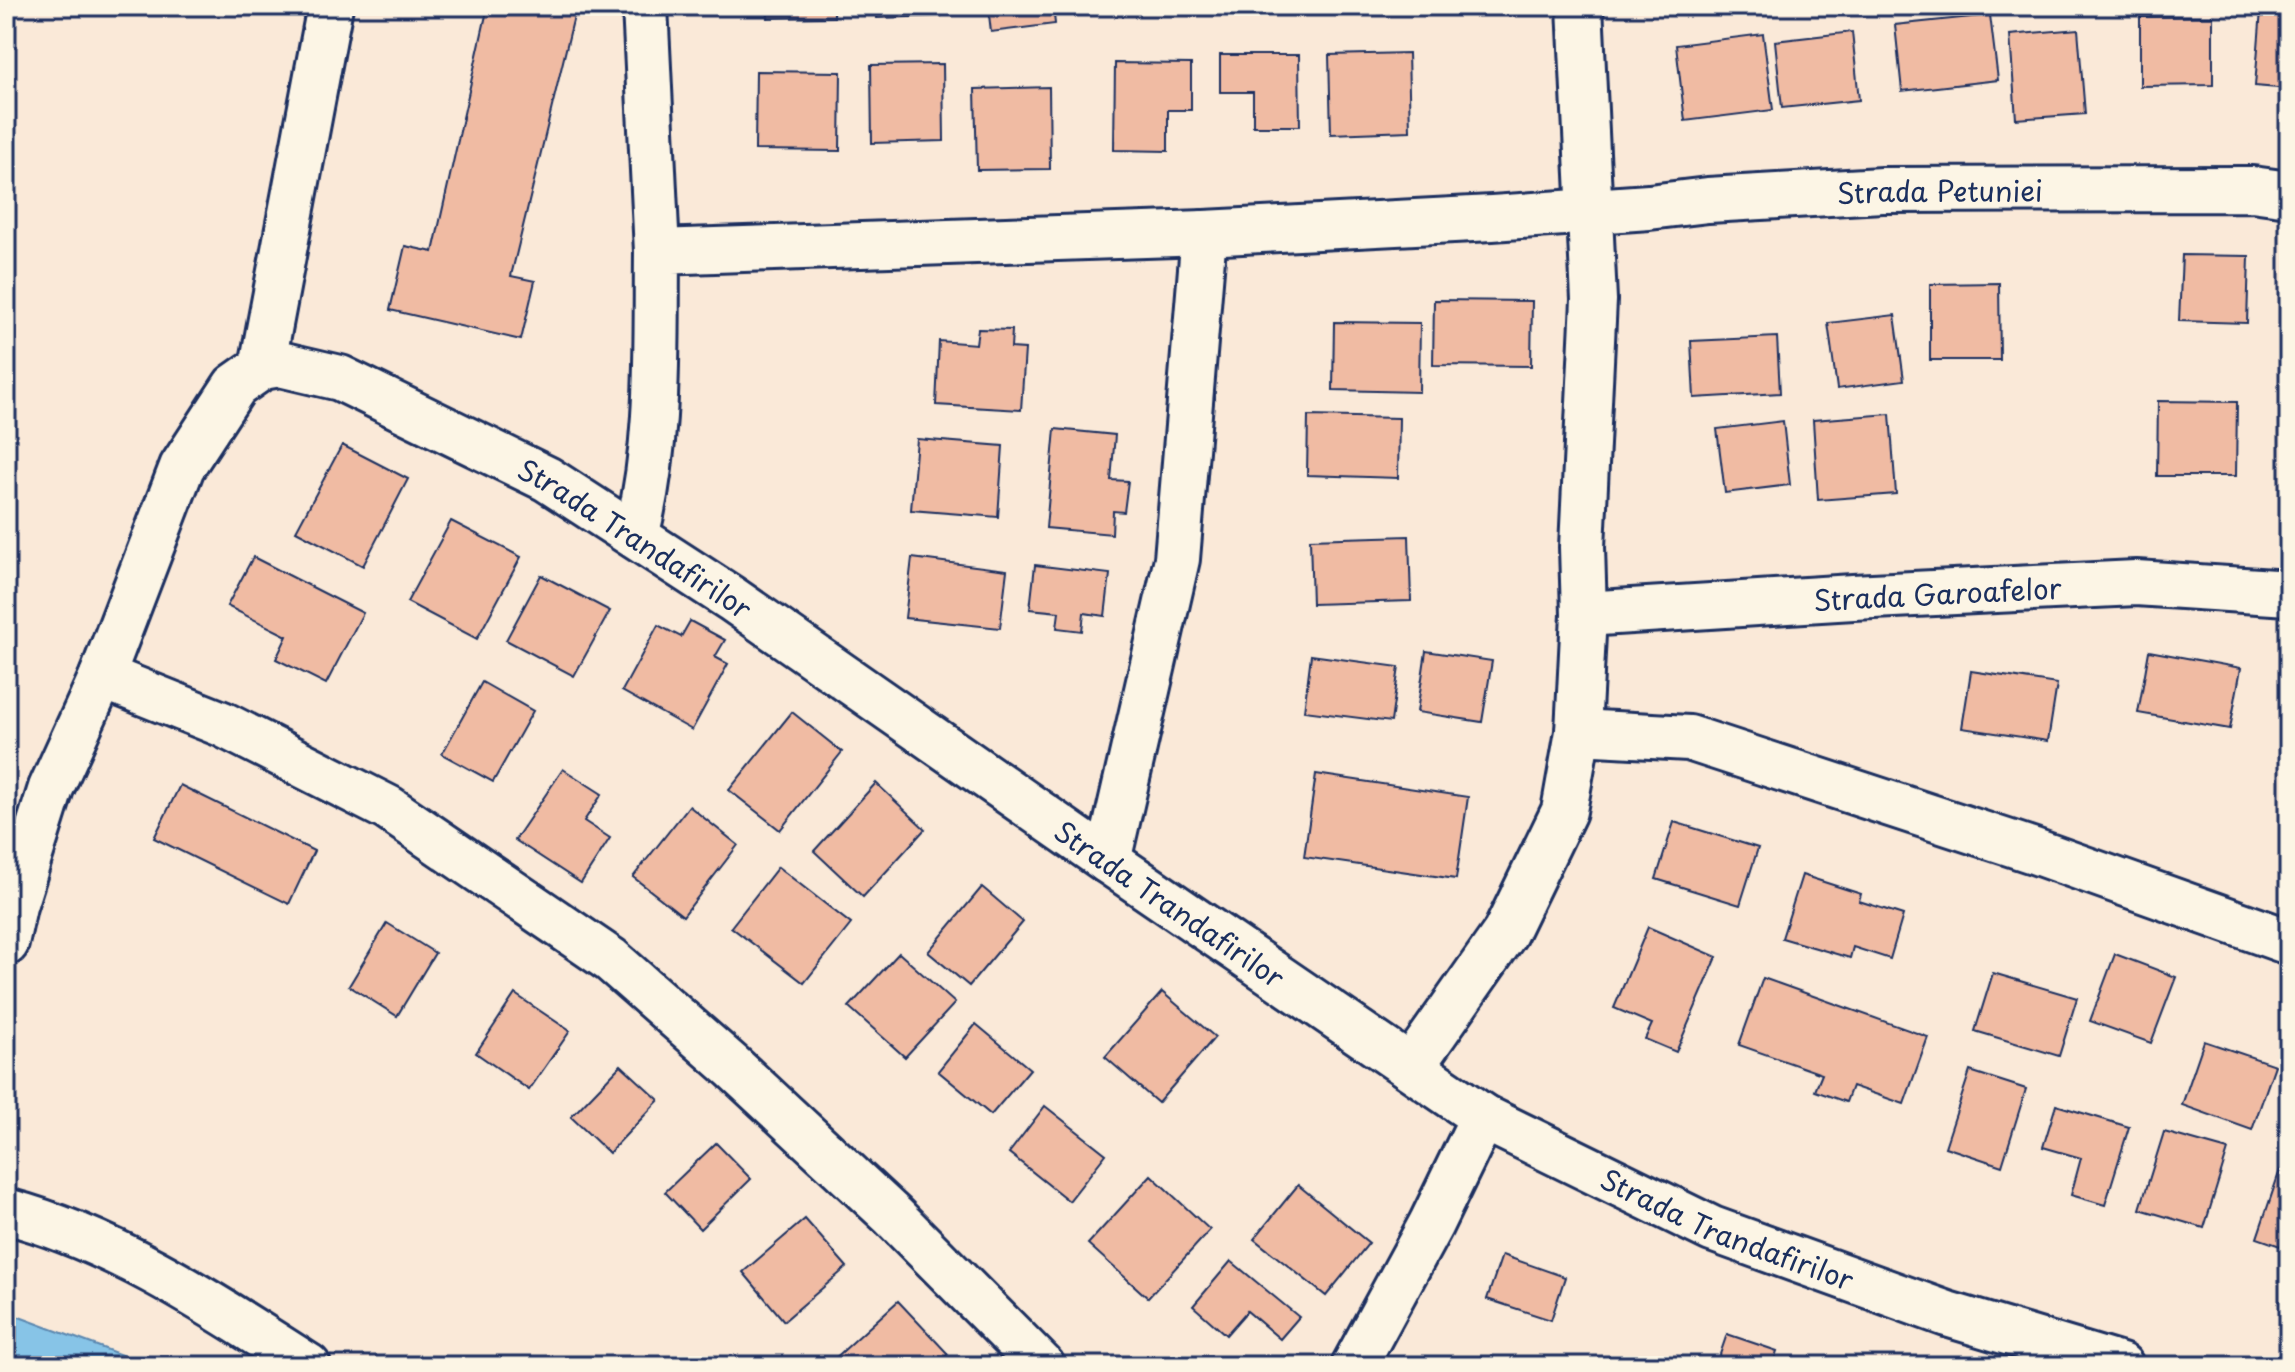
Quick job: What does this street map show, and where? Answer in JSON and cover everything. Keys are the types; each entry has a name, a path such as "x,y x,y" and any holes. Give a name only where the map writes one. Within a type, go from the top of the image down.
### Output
{"street":[{"path":"6,943 14,906 51,788 102,676 182,467 235,386 262,367 330,6"},
{"path":"636,536 645,503 653,434 657,252 645,6"},
{"path":"1411,1067 1505,933 1564,811 1578,732 1584,614 1582,547 1594,300 1580,6"},
{"name":"Strada Petuniei","path":"657,252 1204,233 1589,211 1708,200 1882,190 2252,189 2289,194"},
{"path":"1108,861 1177,559 1204,233"},
{"name":"Strada Trandafirilor","path":"262,367 280,364 340,378 547,479 732,599 1483,1117 1712,1229 1947,1314 2121,1366"},
{"name":"Strada Garoafelor","path":"1584,614 2136,583 2289,593"},
{"path":"102,676 222,724 388,808 611,960 733,1067 893,1216 1042,1366"},
{"path":"1578,732 1689,738 2034,851 2289,942"},
{"path":"1354,1366 1431,1224 1483,1117"},
{"path":"6,1211 40,1220 142,1264 308,1366"}],"water":[{"path":"6,1312 132,1359 142,1366 6,1366"}],"building":[{"path":"488,6 604,6 601,19 574,16 511,276 535,281 521,340 390,310 405,246 433,252"},
{"path":"767,6 834,6 834,17 768,18"},
{"path":"877,6 941,6 941,16 877,18"},
{"path":"988,6 1053,6 1055,24 991,32"},
{"path":"1089,6 1167,6 1167,11 1089,13"},
{"path":"1224,6 1299,6 1299,11 1224,10"},
{"path":"2261,10 2289,12 2289,89 2255,86"},
{"path":"1990,15 1998,80 1902,91 1895,25"},
{"path":"2213,16 2213,85 2140,86 2140,17"},
{"path":"2078,29 2085,114 2016,119 2010,35"},
{"path":"1852,32 1859,100 1782,108 1775,41"},
{"path":"1763,34 1773,110 1685,121 1676,45"},
{"path":"1408,53 1410,131 1331,134 1329,55"},
{"path":"1220,55 1299,55 1300,126 1253,126 1253,92 1220,92"},
{"path":"1115,63 1191,64 1191,110 1168,110 1168,151 1114,150"},
{"path":"943,64 944,141 872,143 871,65"},
{"path":"756,71 841,72 840,151 755,150"},
{"path":"1049,87 1050,169 977,170 975,89"},
{"path":"2182,255 2249,256 2247,323 2179,321"},
{"path":"1999,283 2000,360 1930,360 1930,284"},
{"path":"1434,300 1532,301 1531,366 1433,365"},
{"path":"1895,315 1904,380 1837,389 1828,323"},
{"path":"1334,322 1420,323 1419,392 1333,390"},
{"path":"978,329 1012,330 1011,348 1025,349 1021,410 936,405 939,341 976,344"},
{"path":"1777,337 1780,393 1694,398 1691,341"},
{"path":"2158,401 2237,402 2236,476 2157,476"},
{"path":"1890,414 1896,494 1818,500 1813,420"},
{"path":"1308,416 1399,418 1398,478 1307,475"},
{"path":"1783,421 1790,485 1725,493 1717,429"},
{"path":"1055,429 1115,435 1111,480 1128,481 1124,512 1113,511 1112,534 1046,528"},
{"path":"917,439 1003,446 998,517 911,510"},
{"path":"342,445 408,479 363,566 296,531"},
{"path":"451,521 521,557 477,639 407,602"},
{"path":"1409,536 1411,601 1312,604 1310,539"},
{"path":"253,557 363,613 326,684 276,659 287,636 227,606"},
{"path":"912,558 1007,570 1000,628 905,618"},
{"path":"1035,565 1110,574 1105,616 1084,613 1082,631 1057,628 1059,612 1030,609"},
{"path":"541,575 610,611 574,676 506,640"},
{"path":"690,621 725,640 715,657 728,664 692,730 622,691 658,625 681,637"},
{"path":"1426,651 1492,661 1482,722 1417,712"},
{"path":"2149,651 2241,668 2230,729 2138,713"},
{"path":"1311,655 1399,667 1391,722 1304,711"},
{"path":"1971,671 2057,684 2048,741 1962,728"},
{"path":"482,682 533,711 493,782 442,754"},
{"path":"792,712 842,752 780,830 729,790"},
{"path":"563,769 602,794 584,821 610,838 581,883 515,840"},
{"path":"1316,774 1468,797 1456,879 1304,857"},
{"path":"876,783 925,829 863,897 814,851"},
{"path":"180,785 314,851 289,904 154,838"},
{"path":"689,806 738,845 683,916 633,877"},
{"path":"1674,822 1758,848 1740,905 1656,879"},
{"path":"778,867 851,924 804,983 731,927"},
{"path":"1802,875 1861,894 1859,901 1903,915 1890,959 1853,947 1850,958 1782,938"},
{"path":"982,887 1023,922 969,986 928,952"},
{"path":"387,923 435,953 397,1016 349,986"},
{"path":"1648,927 1717,957 1676,1052 1645,1039 1652,1024 1614,1008"},
{"path":"899,953 955,1003 905,1057 849,1007"},
{"path":"2115,954 2176,977 2151,1043 2090,1021"},
{"path":"1993,973 2077,998 2059,1056 1975,1031"},
{"path":"1763,978 1928,1037 1904,1104 1852,1086 1846,1102 1815,1091 1822,1074 1739,1045"},
{"path":"1162,992 1215,1037 1158,1103 1105,1057"},
{"path":"515,994 570,1031 529,1090 476,1053"},
{"path":"976,1024 1030,1069 991,1115 938,1071"},
{"path":"2204,1041 2275,1065 2252,1130 2182,1105"},
{"path":"621,1065 659,1100 609,1153 571,1117"},
{"path":"1970,1071 2026,1089 2002,1166 1945,1147"},
{"path":"2056,1105 2129,1127 2105,1205 2071,1195 2081,1158 2043,1147"},
{"path":"2289,1105 2289,1138 2279,1134"},
{"path":"1045,1106 1106,1154 1069,1201 1009,1153"},
{"path":"2164,1132 2228,1150 2204,1228 2140,1209"},
{"path":"716,1143 751,1179 700,1229 665,1192"},
{"path":"2280,1170 2289,1173 2289,1249 2257,1238"},
{"path":"1151,1175 1210,1230 1148,1298 1088,1244"},
{"path":"1298,1185 1369,1243 1326,1296 1254,1239"},
{"path":"805,1219 847,1267 784,1321 743,1272"},
{"path":"1502,1255 1565,1277 1551,1320 1487,1299"},
{"path":"1231,1261 1299,1317 1280,1339 1247,1311 1226,1335 1193,1306"},
{"path":"898,1301 948,1354 936,1366 835,1366 831,1362"},
{"path":"1727,1334 1777,1351 1772,1366 1716,1366"}]}
